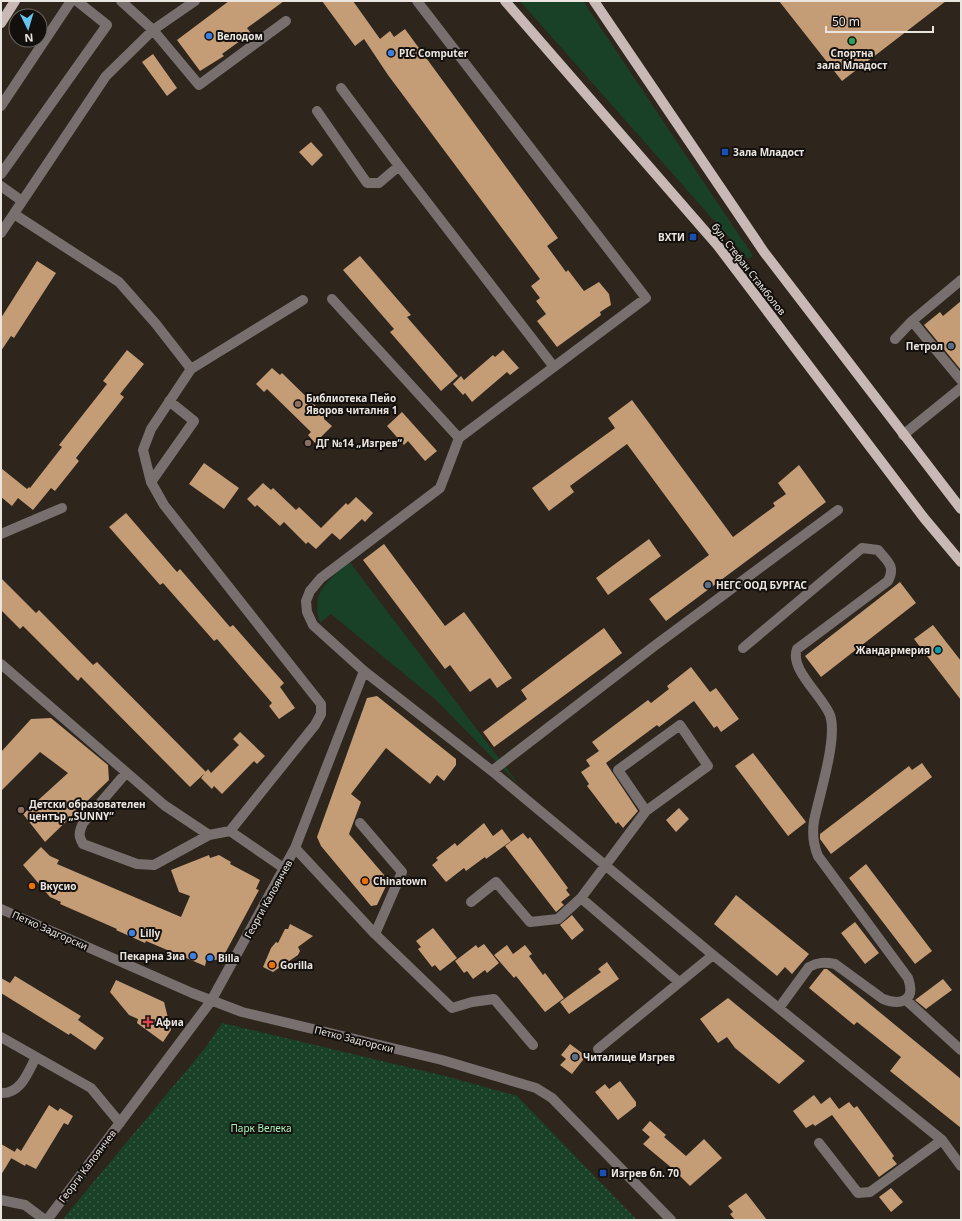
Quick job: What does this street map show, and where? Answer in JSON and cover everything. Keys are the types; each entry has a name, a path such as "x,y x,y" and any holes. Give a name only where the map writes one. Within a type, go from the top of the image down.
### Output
{"main road":[{"path":"1,23 15,1"},
{"name":"бул. Стефан Стамболов","path":"505,1 718,246 924,518 961,562"},
{"path":"594,1 764,252 961,509"}],"street":[{"path":"1,106 71,1"},
{"path":"1,174 106,25 77,1"},
{"path":"120,1 153,30 199,85 286,21"},
{"path":"1,233 106,76 153,30 195,1"},
{"path":"417,1 646,298 459,438 440,488 321,578 310,591 306,601 307,612 313,625 364,671 492,771 713,955 942,1140 961,1166"},
{"path":"341,88 399,166 554,367"},
{"path":"317,111 367,183 379,183 399,166"},
{"path":"1,186 22,201"},
{"path":"14,214 119,282 156,324 191,369"},
{"path":"895,339 912,321 961,280"},
{"path":"332,299 459,438"},
{"path":"126,773 83,823 79,830 79,838 83,844 137,864 146,866 154,865 209,835 230,831 315,725 321,714 321,704 164,505 151,482 143,450 151,429 191,369 303,300"},
{"path":"912,321 961,380"},
{"path":"903,435 961,388"},
{"path":"151,482 194,421 169,401"},
{"path":"1,534 62,508"},
{"path":"492,771 653,647 838,510"},
{"path":"743,648 862,548 878,550 892,567 892,573 888,580 797,649 794,655 796,664 822,700 830,715 833,728 814,821 812,834 814,846 818,856 908,978 911,986 910,995 906,1000 891,1002 883,999 835,964 826,962 816,964 809,968 779,1008"},
{"path":"1,664 164,805 209,835"},
{"name":"Георги Калоянчев","path":"46,1220 211,1001 285,869 295,848 364,671"},
{"path":"471,902 496,882 530,922 558,918 581,898 646,811 708,766 680,725 618,770 646,811"},
{"path":"360,823 402,872 375,934"},
{"path":"230,831 285,869"},
{"path":"295,848 375,934 452,1008 472,1002 494,999 533,1045"},
{"path":"581,898 679,982"},
{"name":"Петко Задгорски","path":"1,909 211,1001 242,1012 442,1060 536,1088 552,1098 671,1220"},
{"path":"598,1049 713,955"},
{"path":"906,1000 961,1050"},
{"path":"1,1038 91,1088 120,1123"},
{"path":"1,1093 14,1090 22,1084 36,1057"},
{"path":"819,1143 858,1193 870,1192 942,1140"},
{"path":"1,1200 26,1206 46,1220"}],"green space":[{"path":"520,1 583,1 753,256 748,259"},
{"path":"349,561 520,786 436,700 331,614 320,623 317,602 319,595 328,582"},
{"name":"Парк Велека","path":"222,1023 445,1076 517,1096 637,1220 62,1220 206,1047"}],"building":[{"path":"229,1 284,1 247,28 251,33 222,54 224,56 200,71 177,40"},
{"path":"322,1 353,1 380,39 390,31 394,37 405,29 558,238 547,246 566,272 568,270 584,291 599,282 609,294 611,305 600,312 601,315 557,347 537,321 546,314 536,301 540,298 531,286 540,279 388,75 364,39 355,46"},
{"name":"Спортна зала Младост","path":"779,1 946,1 842,81"},
{"path":"153,54 177,88 167,96 142,62"},
{"path":"311,142 323,155 312,166 299,152"},
{"path":"360,256 411,315 407,317 458,376 441,391 390,332 394,329 343,270"},
{"path":"37,261 56,273 14,338 11,336 1,351 1,318"},
{"name":"Петрол","path":"961,301 961,370 924,325 940,312 943,316"},
{"path":"127,350 144,364 120,394 124,397 76,458 79,461 55,491 51,488 33,510 18,498 12,506 1,497 1,468 27,489 29,487 30,488 62,447 59,445 107,384 103,381"},
{"path":"503,350 519,368 510,375 507,372 472,402 465,393 463,395 453,384 461,376 464,380 493,355 495,357"},
{"name":"Библиотека Пейо Яворов читалня 1","path":"272,368 280,375 282,373 326,416 324,419 332,426 315,443 308,435 311,432 267,389 264,392 256,384"},
{"path":"632,400 733,537 775,506 773,503 786,494 778,483 799,465 826,502 666,621 649,599 709,555 627,444 570,486 574,492 549,511 532,488 615,428 608,418"},
{"path":"402,412 437,451 425,461 408,441 404,445 387,426"},
{"path":"204,463 239,488 224,509 189,484"},
{"path":"263,483 271,490 273,488 296,510 299,507 321,528 346,503 348,505 356,497 373,513 365,522 362,519 340,540 332,533 316,549 308,542 306,544 284,522 280,526 257,505 255,507 247,499"},
{"path":"126,513 177,572 180,569 230,627 233,625 284,683 280,687 295,708 279,719 269,706 272,703 217,639 214,641 163,583 160,585 109,527"},
{"path":"649,539 661,556 608,595 596,578"},
{"path":"384,544 445,626 464,612 512,678 497,688 490,678 470,692 450,665 445,669 363,560"},
{"path":"1,578 36,613 39,610 93,665 97,662 206,772 190,787 81,677 78,681 23,626 20,629 1,610"},
{"path":"900,582 916,603 821,677 805,656"},
{"name":"Жандармерия","path":"933,625 961,661 961,700 914,639"},
{"path":"604,628 622,653 494,747 483,732 527,699 521,690"},
{"path":"691,667 710,692 716,688 739,719 721,732 717,726 714,728 694,701 659,727 657,725 606,763 638,811 623,828 618,822 616,824 587,786 589,784 581,772 590,766 586,760 599,751 592,742 648,700 651,703 669,689 667,686"},
{"path":"377,696 456,759 456,765 444,781 437,775 430,784 386,748 351,794 361,802 349,834 384,875 383,878 387,884 377,905 371,906 321,846 317,837 367,698"},
{"path":"51,718 108,765 109,780 45,842 23,814 68,773 40,752 1,791 1,752 31,719"},
{"path":"240,732 265,756 257,764 254,761 222,794 214,786 212,789 201,778 208,769 211,773 239,745 233,739"},
{"path":"753,753 806,822 788,836 735,766"},
{"path":"922,763 932,777 831,854 820,839 820,834 909,766 912,770"},
{"path":"679,808 689,819 676,832 666,820"},
{"path":"484,823 493,836 502,829 511,841 466,871 464,868 446,882 432,865 438,860 436,858 455,843 457,846"},
{"path":"523,833 528,839 530,837 568,888 566,890 570,895 561,902 564,905 556,912 505,846"},
{"path":"41,847 50,856 59,860 57,864 181,917 190,896 179,892 171,870 209,855 210,858 219,855 231,862 230,864 260,880 256,889 259,890 222,959 206,961 205,966 146,941 145,943 127,935 116,930 117,929 60,904 61,902 50,897 23,865"},
{"path":"866,864 932,951 915,964 849,878"},
{"path":"736,895 809,954 792,974 785,967 777,976 714,924"},
{"path":"572,915 584,930 572,940 560,925"},
{"path":"855,922 879,953 865,964 841,933"},
{"path":"290,924 313,936 298,947 300,951 298,955 273,972 263,967 271,948 276,942 278,943 285,929 288,929"},
{"path":"433,928 457,958 440,971 435,965 432,967 418,949 421,947 416,941"},
{"path":"484,944 499,963 487,973 485,970 473,979 467,971 464,973 455,961 476,945 478,948"},
{"path":"507,945 513,954 525,945 532,954 529,956 543,975 545,973 564,998 545,1012 516,976 514,978 494,955"},
{"path":"607,962 619,979 569,1014 560,1002 601,972 598,969"},
{"path":"824,969 827,969 961,1079 961,1128 890,1071 901,1057 857,1022 854,1025 809,988"},
{"path":"15,976 81,1016 78,1020 104,1038 95,1050 70,1033 69,1035 1,993 1,978 10,983"},
{"path":"943,979 952,990 926,1009 915,1000"},
{"path":"116,980 164,1002 171,1030 163,1042 137,1023 138,1019 129,1015 110,992"},
{"path":"728,998 805,1061 779,1084 735,1048 727,1037 718,1043 700,1019"},
{"name":"Читалище Изгрев","path":"570,1044 586,1056 572,1074 560,1065 566,1059 561,1055"},
{"path":"620,1081 636,1102 636,1106 618,1120 595,1092 605,1084 609,1089"},
{"path":"814,1095 821,1104 830,1097 839,1109 849,1102 854,1108 857,1106 894,1156 892,1158 897,1164 879,1177 832,1115 815,1126 813,1124 806,1128 793,1111"},
{"path":"49,1105 58,1111 60,1108 73,1116 68,1125 64,1123 36,1169 26,1164 25,1166 11,1158 17,1148 21,1151"},
{"path":"650,1121 666,1135 664,1137 686,1156 704,1139 722,1158 690,1186 673,1169 643,1144 650,1137 642,1130"},
{"path":"1,1144 15,1152 1,1175"},
{"path":"891,1188 903,1202 891,1212 879,1197"},
{"path":"746,1193 767,1220 735,1220 730,1214 733,1212 728,1206"}],"place":[{"name":"Велодом","path":"209,36"},
{"name":"Спортна зала Младост","path":"852,41"},
{"name":"PIC Computer","path":"391,53"},
{"name":"Зала Младост","path":"725,152"},
{"name":"ВХТИ","path":"693,237"},
{"name":"Петрол","path":"951,346"},
{"name":"Библиотека Пейо Яворов читалня 1","path":"298,404"},
{"name":"ДГ №14 „Изгрев“","path":"308,443"},
{"name":"НЕГС ООД БУРГАС","path":"708,585"},
{"name":"Жандармерия","path":"938,650"},
{"name":"Детски образователен център „SUNNY“","path":"21,810"},
{"name":"Chinatown","path":"365,881"},
{"name":"Вкусио","path":"32,886"},
{"name":"Lilly","path":"132,933"},
{"name":"Пекарна Зиа","path":"193,956"},
{"name":"Billa","path":"210,958"},
{"name":"Gorilla","path":"272,965"},
{"name":"Афиа","path":"148,1022"},
{"name":"Читалище Изгрев","path":"575,1057"},
{"name":"Изгрев бл. 70","path":"603,1173"}]}
